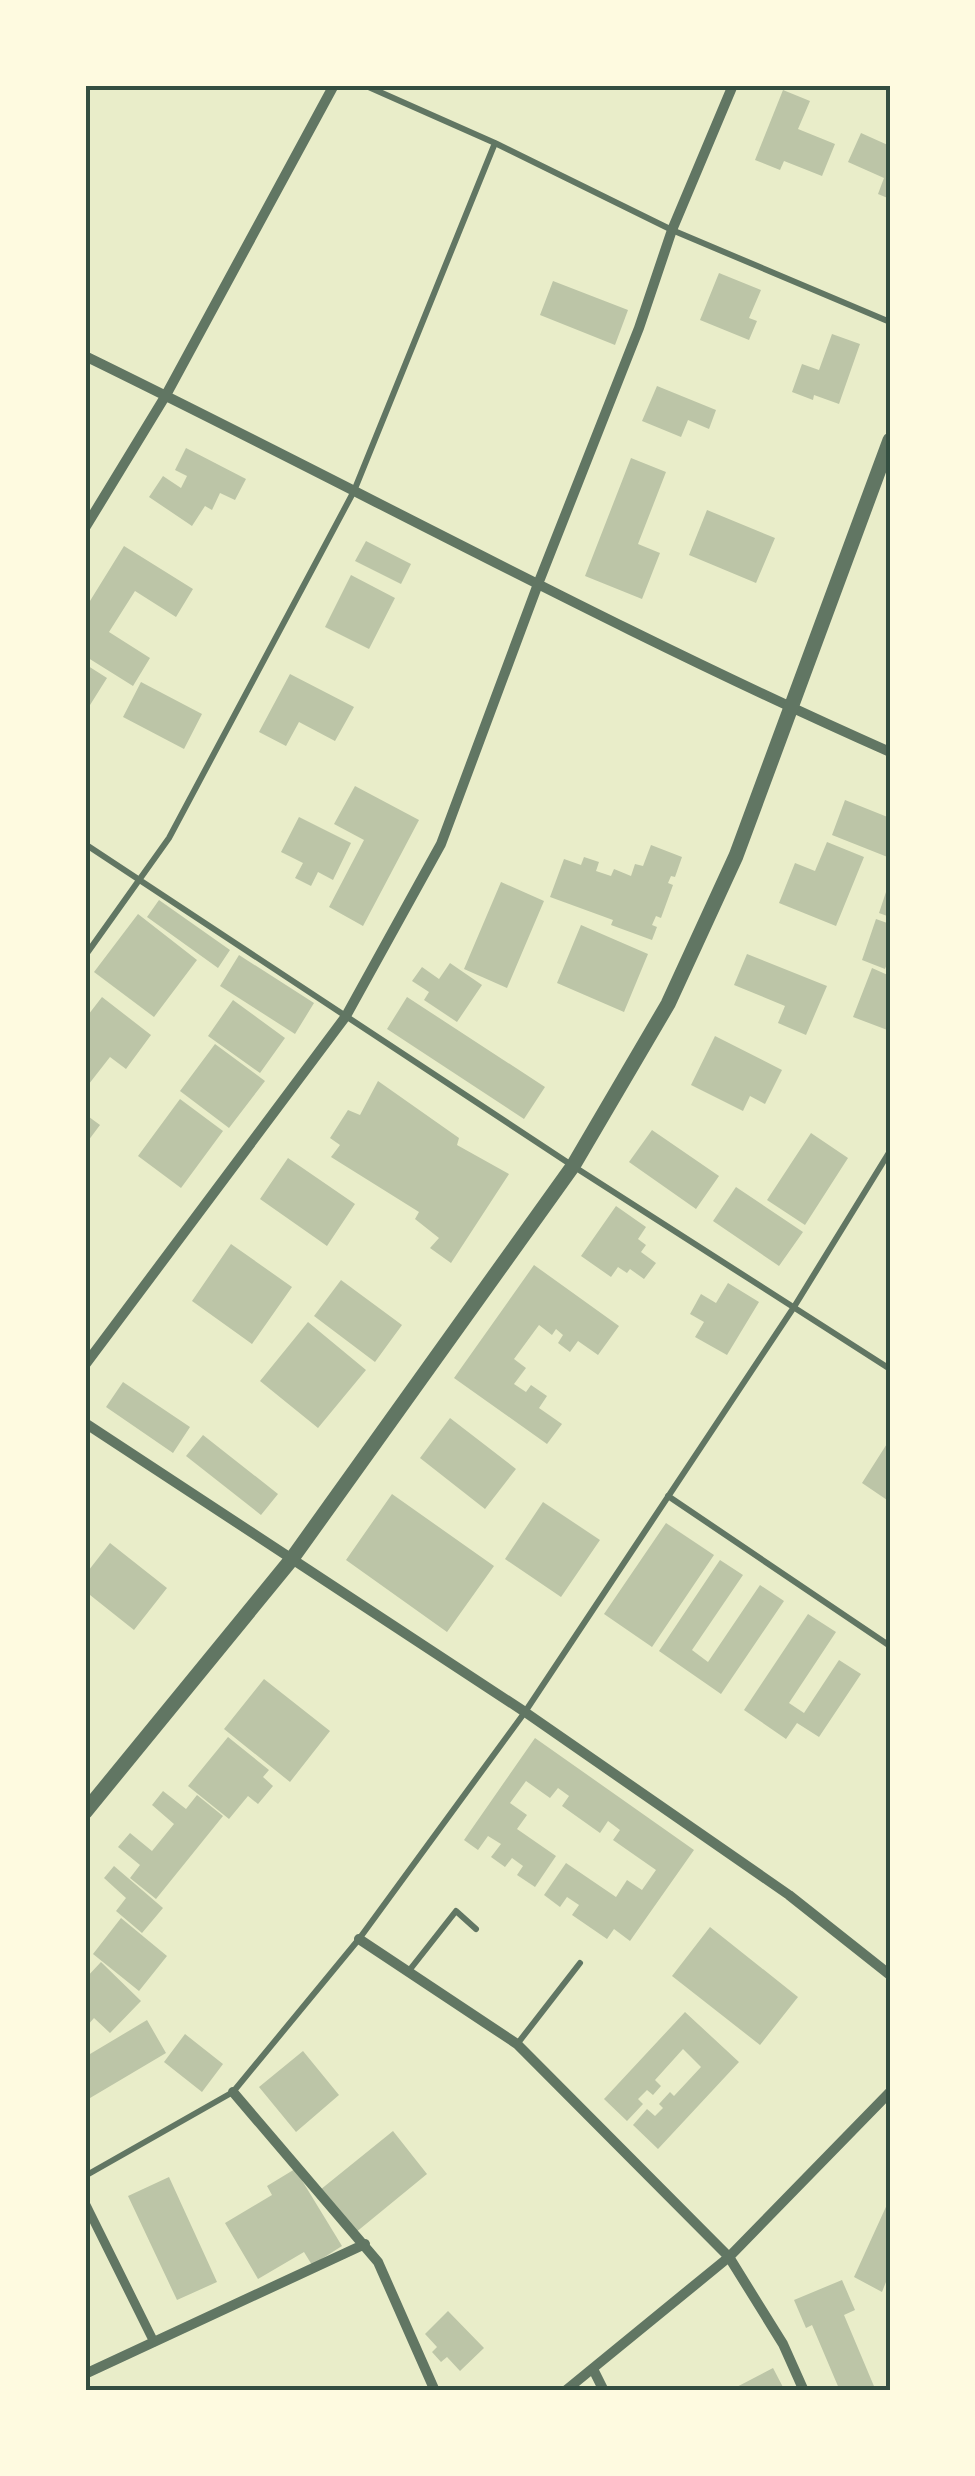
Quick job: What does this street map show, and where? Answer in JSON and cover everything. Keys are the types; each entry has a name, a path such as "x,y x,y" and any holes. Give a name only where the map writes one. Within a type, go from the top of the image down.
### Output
{"street":[{"path":"85,528 166,395 334,85"},
{"path":"85,1365 346,1016 441,844 538,584 640,328 672,230 732,85"},
{"path":"85,356 538,584 890,752"},
{"path":"85,1812 291,1560 573,1166 668,1004 736,856 890,440"},
{"path":"85,1423 525,1712 789,1896 890,1975"},
{"path":"359,1939 517,2044 729,2257 783,2344 804,2391"},
{"path":"233,2092 366,2244 378,2262 435,2391"},
{"path":"565,2391 729,2257 890,2092"},
{"path":"85,2202 154,2342"},
{"path":"85,2374 366,2244"},
{"path":"593,2369 604,2391"}],"lane":[{"path":"364,85 672,230 890,322"},
{"path":"85,956 169,838 354,491 495,144"},
{"path":"85,844 573,1166 890,1369"},
{"path":"85,2176 233,2092 359,1939 525,1712 794,1308 890,1151"},
{"path":"668,1496 890,1646"},
{"path":"408,1972 456,1910 476,1930"},
{"path":"517,2044 580,1963"}],"building":[{"path":"783,90 810,101 798,129 835,144 822,176 784,161 780,170 755,160"},
{"path":"861,133 890,146 890,199 878,194 884,178 848,162"},
{"path":"719,273 761,290 749,318 757,321 749,340 700,320"},
{"path":"553,281 628,310 615,345 540,315"},
{"path":"832,334 860,344 839,404 792,392 802,364 819,370"},
{"path":"657,386 716,410 709,429 688,420 681,437 642,421"},
{"path":"186,448 246,479 235,500 220,493 212,510 205,506 192,526 149,497 163,476 181,488 187,476 175,470"},
{"path":"631,458 666,472 638,544 660,553 642,599 585,576"},
{"path":"707,510 775,538 756,583 689,555"},
{"path":"366,541 411,564 401,584 355,561"},
{"path":"124,546 193,589 176,617 135,591 109,632 150,658 133,686 85,656 85,609"},
{"path":"351,575 395,598 369,649 325,627"},
{"path":"85,664 107,678 85,713"},
{"path":"290,674 354,707 335,741 299,722 286,746 259,732"},
{"path":"141,682 202,714 184,749 123,717"},
{"path":"355,786 419,820 363,926 329,907 364,840 334,824"},
{"path":"845,800 890,818 890,858 832,835"},
{"path":"299,817 351,843 333,880 318,872 311,886 295,878 303,863 281,852"},
{"path":"827,842 864,857 836,926 779,903 795,863 815,871"},
{"path":"651,845 682,857 675,877 671,876 668,883 673,885 661,918 656,916 652,925 657,927 652,940 611,925 613,920 550,897 564,859 581,865 584,857 599,862 596,871 611,876 614,869 631,876 635,864 643,866"},
{"path":"501,882 544,901 507,988 464,969"},
{"path":"890,883 890,917 879,913"},
{"path":"159,900 230,950 218,968 147,917"},
{"path":"138,914 197,960 154,1017 94,972"},
{"path":"876,919 890,924 890,956 885,969 862,960"},
{"path":"581,925 648,954 624,1012 557,983"},
{"path":"747,954 827,986 806,1035 778,1023 785,1006 734,985"},
{"path":"239,955 314,1003 295,1034 220,986"},
{"path":"450,963 482,985 457,1022 424,1000 429,992 412,981 422,967 439,979"},
{"path":"872,968 890,976 890,1031 853,1017"},
{"path":"102,997 151,1035 126,1069 110,1057 85,1089 85,1019"},
{"path":"407,997 545,1087 524,1119 387,1029"},
{"path":"233,1000 285,1038 260,1073 208,1036"},
{"path":"715,1036 782,1070 765,1104 750,1096 743,1111 691,1085"},
{"path":"215,1044 265,1081 229,1128 180,1091"},
{"path":"378,1081 459,1138 457,1145 509,1174 451,1263 430,1248 439,1238 415,1219 419,1212 331,1157 340,1145 330,1138 348,1110 360,1115"},
{"path":"180,1099 223,1131 181,1188 138,1156"},
{"path":"85,1114 100,1125 85,1145"},
{"path":"652,1130 719,1176 696,1209 629,1162"},
{"path":"811,1133 848,1158 805,1225 767,1200"},
{"path":"288,1158 355,1204 327,1246 260,1199"},
{"path":"736,1187 803,1232 779,1266 713,1221"},
{"path":"616,1206 646,1227 638,1239 646,1245 641,1252 656,1263 644,1279 630,1269 627,1273 618,1267 611,1277 581,1256"},
{"path":"231,1244 292,1287 252,1344 192,1301"},
{"path":"534,1265 619,1326 598,1355 578,1341 570,1352 558,1343 563,1335 556,1329 552,1335 539,1325 514,1359 526,1368 514,1384 526,1392 531,1385 547,1396 539,1408 562,1424 547,1444 454,1378"},
{"path":"341,1280 402,1325 375,1362 314,1316"},
{"path":"728,1283 759,1302 727,1355 695,1337 704,1322 690,1314 701,1294 716,1303"},
{"path":"308,1322 366,1370 318,1428 260,1381"},
{"path":"123,1382 190,1427 173,1453 106,1407"},
{"path":"450,1418 516,1469 485,1509 420,1458"},
{"path":"203,1435 278,1494 261,1515 186,1456"},
{"path":"890,1439 890,1502 862,1483"},
{"path":"392,1494 494,1566 447,1632 346,1560"},
{"path":"543,1502 600,1540 561,1597 505,1559"},
{"path":"666,1523 714,1555 652,1647 604,1614"},
{"path":"110,1543 167,1588 134,1630 85,1591 85,1575"},
{"path":"720,1560 743,1575 692,1650 708,1662 760,1585 784,1601 721,1694 659,1651"},
{"path":"808,1614 836,1632 789,1703 804,1713 839,1660 861,1674 819,1737 797,1723 786,1739 744,1710"},
{"path":"264,1679 330,1731 290,1782 224,1729"},
{"path":"228,1737 269,1770 263,1777 273,1786 258,1804 248,1796 229,1819 188,1786"},
{"path":"535,1738 694,1850 630,1941 614,1929 607,1939 572,1915 579,1905 567,1897 560,1907 544,1895 566,1863 616,1897 627,1880 642,1890 656,1870 613,1840 620,1830 608,1821 600,1833 562,1806 569,1796 558,1788 550,1798 526,1781 510,1803 527,1815 517,1829 556,1856 535,1887 517,1875 523,1866 512,1858 505,1867 491,1857 501,1844 488,1836 478,1850 464,1840"},
{"path":"163,1791 186,1809 197,1795 223,1816 156,1899 130,1878 140,1865 118,1847 130,1833 152,1851 174,1824 152,1805"},
{"path":"114,1866 163,1908 142,1933 116,1911 126,1898 104,1878"},
{"path":"121,1918 167,1956 139,1991 93,1954"},
{"path":"710,1927 798,1997 760,2045 672,1976"},
{"path":"101,1962 141,2001 110,2033 94,2018 85,2024 85,1979"},
{"path":"685,2012 739,2062 658,2149 633,2125 647,2109 655,2116 670,2092 674,2096 701,2067 683,2049 655,2080 661,2086 653,2095 647,2090 638,2099 643,2104 627,2121 604,2099"},
{"path":"147,2020 166,2053 85,2101 85,2057"},
{"path":"185,2034 223,2064 202,2092 164,2062"},
{"path":"303,2051 339,2095 296,2132 259,2087"},
{"path":"393,2131 427,2174 355,2233 320,2190"},
{"path":"295,2169 342,2246 312,2265 304,2252 258,2279 225,2223 272,2195 267,2186"},
{"path":"169,2177 217,2282 177,2300 128,2196"},
{"path":"890,2198 890,2272 882,2292 854,2277"},
{"path":"842,2280 855,2310 844,2315 876,2391 840,2391 812,2325 806,2328 794,2300"},
{"path":"448,2311 484,2348 460,2371 447,2357 441,2362 432,2352 437,2347 425,2334"},
{"path":"773,2368 785,2391 729,2391"}]}
